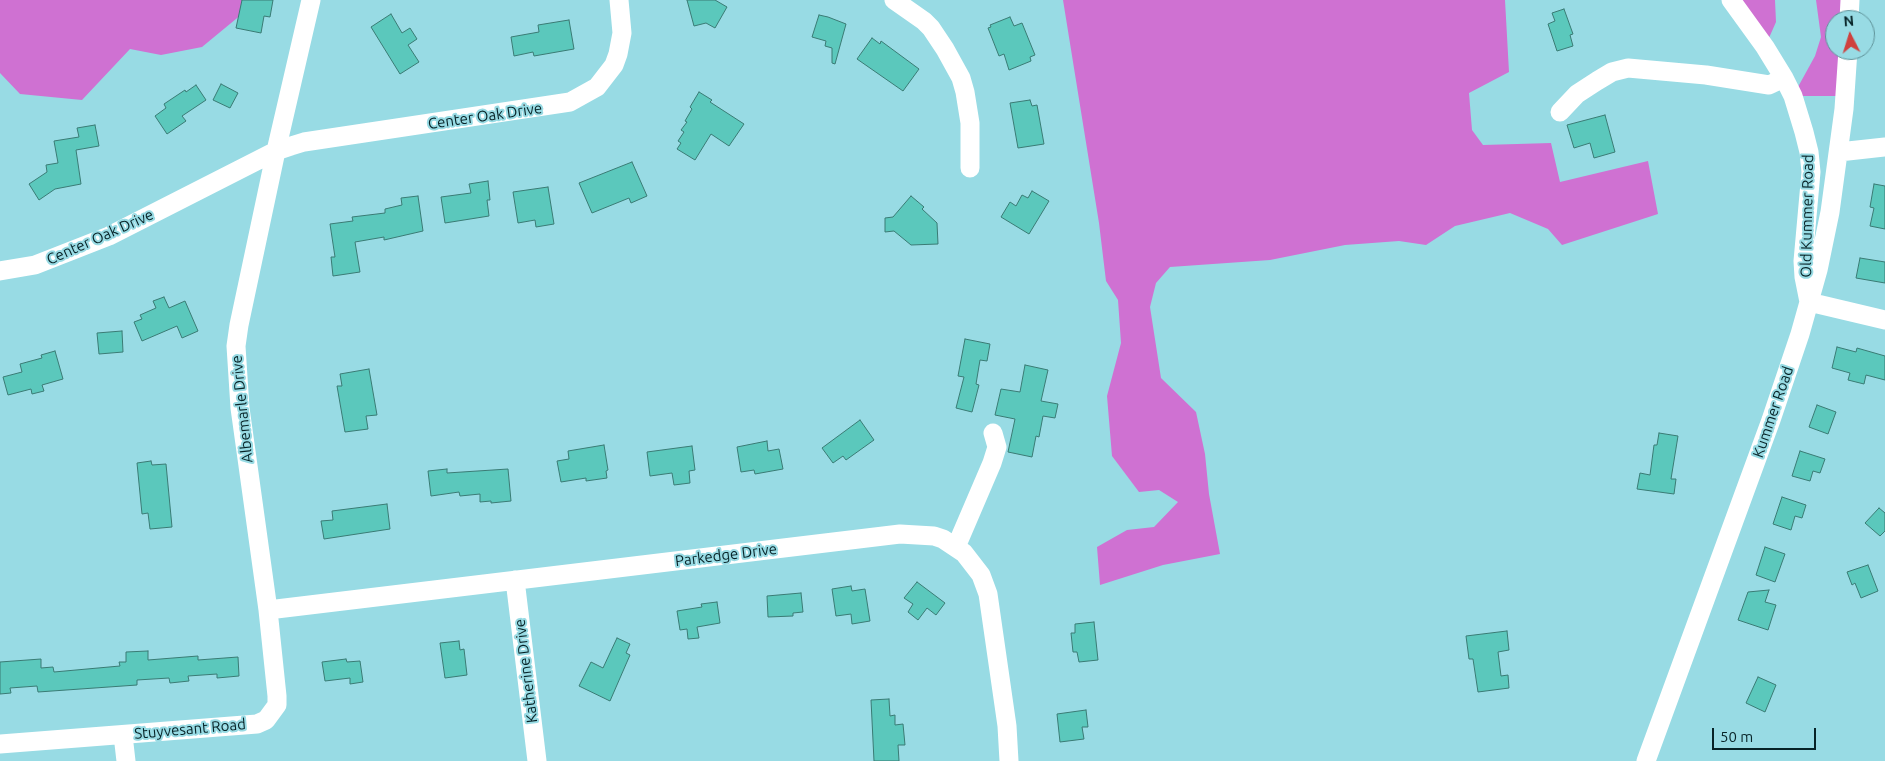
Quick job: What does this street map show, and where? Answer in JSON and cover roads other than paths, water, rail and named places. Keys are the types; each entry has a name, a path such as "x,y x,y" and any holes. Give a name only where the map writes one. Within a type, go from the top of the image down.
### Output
{"street":[{"path":"276,151 311,0"},
{"name":"Center Oak Drive","path":"0,271 35,265 108,236 276,151 304,142 570,102 597,87 614,65 622,33 619,0"},
{"path":"894,0 931,28 961,78 969,116 970,168"},
{"name":"Old Kummer Road","path":"1731,0 1765,47 1784,78 1793,96 1809,152 1810,172 1803,261 1809,302"},
{"name":"Kummer Road","path":"1646,761 1771,420 1800,334 1823,245 1839,152 1847,60"},
{"path":"1560,112 1577,94 1597,81 1612,72 1628,68 1706,75 1769,85 1784,78"},
{"path":"1839,152 1885,147"},
{"name":"Albemarle Drive","path":"268,610 240,408 236,346 276,151"},
{"path":"1809,302 1885,320"},
{"path":"956,547 992,463 997,447 993,433"},
{"name":"Parkedge Drive","path":"268,610 900,534 934,536 943,539 964,553 981,575 988,594 1007,726 1009,761"},
{"name":"Katherine Drive","path":"515,580 537,761"},
{"name":"Stuyvesant Road","path":"0,744 247,725 257,724 266,720 276,705 277,696 268,610"},
{"path":"123,735 126,761"}]}
